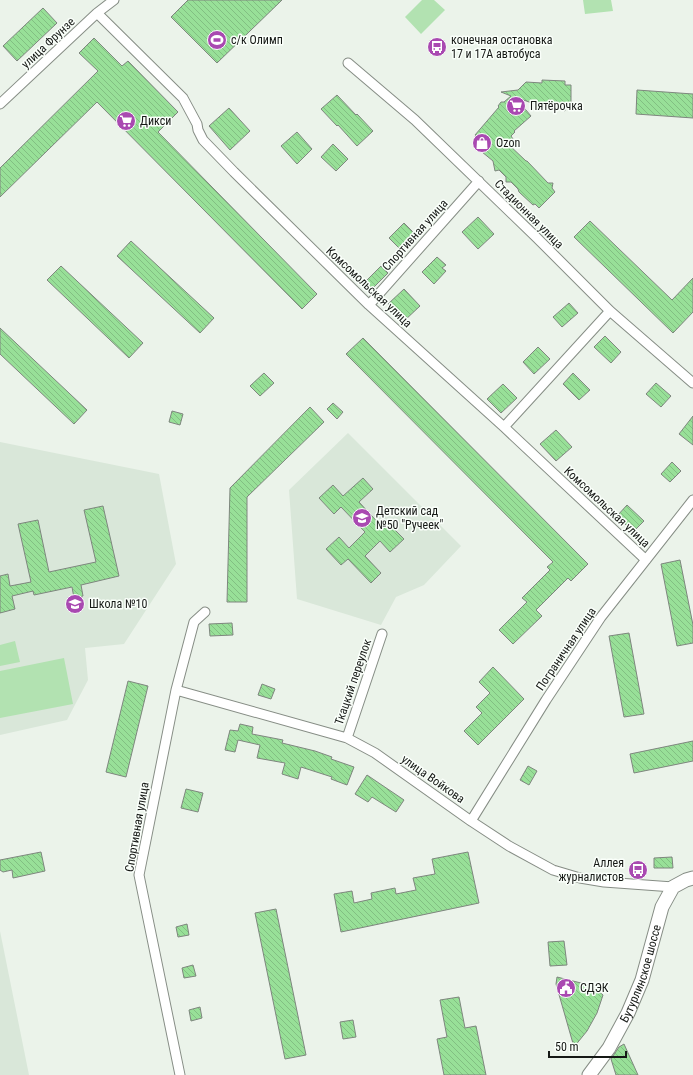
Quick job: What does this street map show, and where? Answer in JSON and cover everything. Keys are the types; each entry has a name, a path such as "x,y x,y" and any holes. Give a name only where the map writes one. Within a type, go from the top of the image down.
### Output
{"main road":[{"path":"673,887 693,878"},
{"name":"Бутурлинское шоссе","path":"589,1075 609,1048 628,1013 642,980 662,907 673,887"}],"street":[{"name":"улица Фрунзе","path":"0,104 97,13 114,0"},
{"name":"Комсомольская улица","path":"97,13 183,98 197,124 203,140 234,172 369,305 504,427 646,560"},
{"name":"Стадионная улица","path":"348,63 415,120 610,312 693,383"},
{"name":"Спортивная улица","path":"369,305 479,182"},
{"path":"504,427 610,312"},
{"name":"Пограничная улица","path":"472,821 546,700 601,617 693,500"},
{"name":"Спортивная улица","path":"180,1075 139,875 176,690 194,622 205,612"},
{"name":"Ткацкий переулок","path":"347,738 382,634"},
{"name":"улица Войкова","path":"176,690 347,738 376,753 509,846 553,870 580,878 604,882 673,887"}],"shaded area":[{"name":"Детский сад №50 \"Ручеек\"","path":"348,433 461,546 424,585 396,597 381,625 297,599 289,490"},
{"name":"Школа №10","path":"0,442 159,474 176,564 124,644 85,648 88,680 67,720 0,735"},
{"path":"0,931 29,1075 0,1075"}],"green space":[{"path":"422,0 434,0 445,10 421,34 405,17"},
{"path":"583,0 611,0 613,11 585,14"},
{"path":"15,641 20,662 0,666 0,645"},
{"path":"64,658 73,704 0,718 0,671"}],"building":[{"name":"с/к Олимп","path":"188,0 282,0 217,63 171,17"},
{"path":"43,8 57,23 17,61 3,46"},
{"path":"94,38 122,66 128,61 178,112 158,132 317,294 302,309 97,102 0,197 0,168 98,71 79,53"},
{"path":"542,80 565,81 565,85 571,85 571,104 565,104 565,111 557,106 549,106 546,108 515,97 531,116 514,131 515,132 511,136 513,139 507,143 548,183 553,183 552,188 555,192 539,208 535,204 533,205 519,192 511,182 506,182 506,177 499,170 495,171 493,161 476,147 478,146 476,140 478,138 475,135 499,107 498,106 501,102 504,102 511,96 501,92 518,90 526,82 542,83"},
{"path":"637,90 693,94 693,118 636,114"},
{"path":"337,95 373,131 357,146 321,109"},
{"path":"229,108 250,131 230,150 209,126"},
{"path":"297,132 312,149 297,164 281,146"},
{"path":"333,144 348,159 336,171 321,157"},
{"path":"478,217 494,234 478,249 462,232"},
{"path":"590,221 672,300 693,278 693,312 673,333 574,237"},
{"path":"404,223 417,236 402,251 389,238"},
{"path":"131,241 214,318 200,333 117,256"},
{"path":"437,257 446,265 442,268 446,271 434,284 422,272"},
{"path":"61,266 143,343 129,358 47,280"},
{"path":"381,266 388,273 371,290 364,283"},
{"path":"404,289 420,306 404,321 388,304"},
{"path":"569,303 578,313 562,327 553,317"},
{"path":"0,328 87,410 74,424 0,354"},
{"path":"605,336 621,352 611,363 594,347"},
{"path":"363,338 588,564 571,581 568,578 536,610 542,616 513,644 499,630 527,602 522,598 550,570 547,567 553,562 346,354"},
{"path":"538,347 550,359 534,374 523,362"},
{"path":"264,373 274,383 260,396 250,386"},
{"path":"573,373 590,390 579,400 563,384"},
{"path":"656,383 671,396 661,407 646,394"},
{"path":"503,384 517,398 501,413 487,399"},
{"path":"333,403 343,412 337,419 327,409"},
{"path":"310,407 324,422 247,497 247,602 227,602 230,488"},
{"path":"172,411 183,414 180,425 169,422"},
{"path":"693,416 693,445 679,434"},
{"path":"556,430 572,447 556,461 540,444"},
{"path":"672,462 681,471 670,482 661,474"},
{"path":"363,478 373,489 359,502 383,528 388,523 404,539 390,552 380,541 365,556 381,573 371,583 348,559 341,565 326,549 339,537 349,548 365,532 341,507 334,514 319,498 333,485 343,496"},
{"path":"627,505 644,521 633,532 617,516"},
{"path":"103,506 119,576 81,585 83,596 74,598 72,587 34,595 33,591 12,596 15,609 0,613 0,576 8,574 10,586 31,582 18,524 38,520 49,572 96,562 84,510"},
{"path":"680,560 693,625 693,643 677,646 661,564"},
{"path":"232,623 233,635 210,636 209,624"},
{"path":"629,633 644,714 624,717 609,636"},
{"path":"493,667 524,699 478,745 464,731 482,713 476,707 490,693 479,682"},
{"path":"128,681 148,686 126,777 106,772"},
{"path":"262,684 275,689 271,699 258,695"},
{"path":"240,724 253,727 252,734 283,740 282,743 315,751 332,757 331,759 354,767 347,785 331,779 332,777 301,767 298,779 282,774 285,763 257,758 260,745 238,740 235,752 225,750 230,730 238,731"},
{"path":"693,741 693,761 634,773 630,754"},
{"path":"528,766 537,771 529,785 520,780"},
{"path":"367,775 404,800 396,812 372,797 368,802 355,794"},
{"path":"186,789 203,793 198,812 181,808"},
{"path":"41,852 45,871 13,878 12,870 3,872 0,870 0,860"},
{"path":"468,852 479,903 341,932 334,894 352,891 354,903 372,899 371,893 395,888 396,894 416,890 413,878 435,874 432,859"},
{"path":"672,857 673,868 654,868 654,858"},
{"path":"276,909 306,1055 285,1059 255,913"},
{"path":"187,924 189,935 178,937 176,927"},
{"path":"564,941 567,965 550,966 548,942"},
{"path":"193,965 196,976 184,978 182,968"},
{"path":"557,977 593,986 603,995 597,1013 587,1031 574,1047 556,984"},
{"path":"459,997 465,1028 476,1026 486,1075 444,1075 437,1039 447,1037 440,1000"},
{"path":"200,1007 202,1018 191,1021 189,1010"},
{"path":"353,1020 356,1037 343,1039 340,1022"},
{"path":"624,1044 638,1075 616,1075 611,1059 619,1047"}],"place":[{"name":"с/к Олимп","path":"217,40"},
{"name":"конечная остановка 17 и 17А автобуса","path":"437,47"},
{"name":"Пятёрочка","path":"516,106"},
{"name":"Дикси","path":"126,121"},
{"name":"Ozon","path":"482,143"},
{"name":"Детский сад №50 \"Ручеек\"","path":"362,518"},
{"name":"Школа №10","path":"75,604"},
{"name":"Аллея журналистов","path":"638,870"},
{"name":"СДЭК","path":"566,988"}]}
